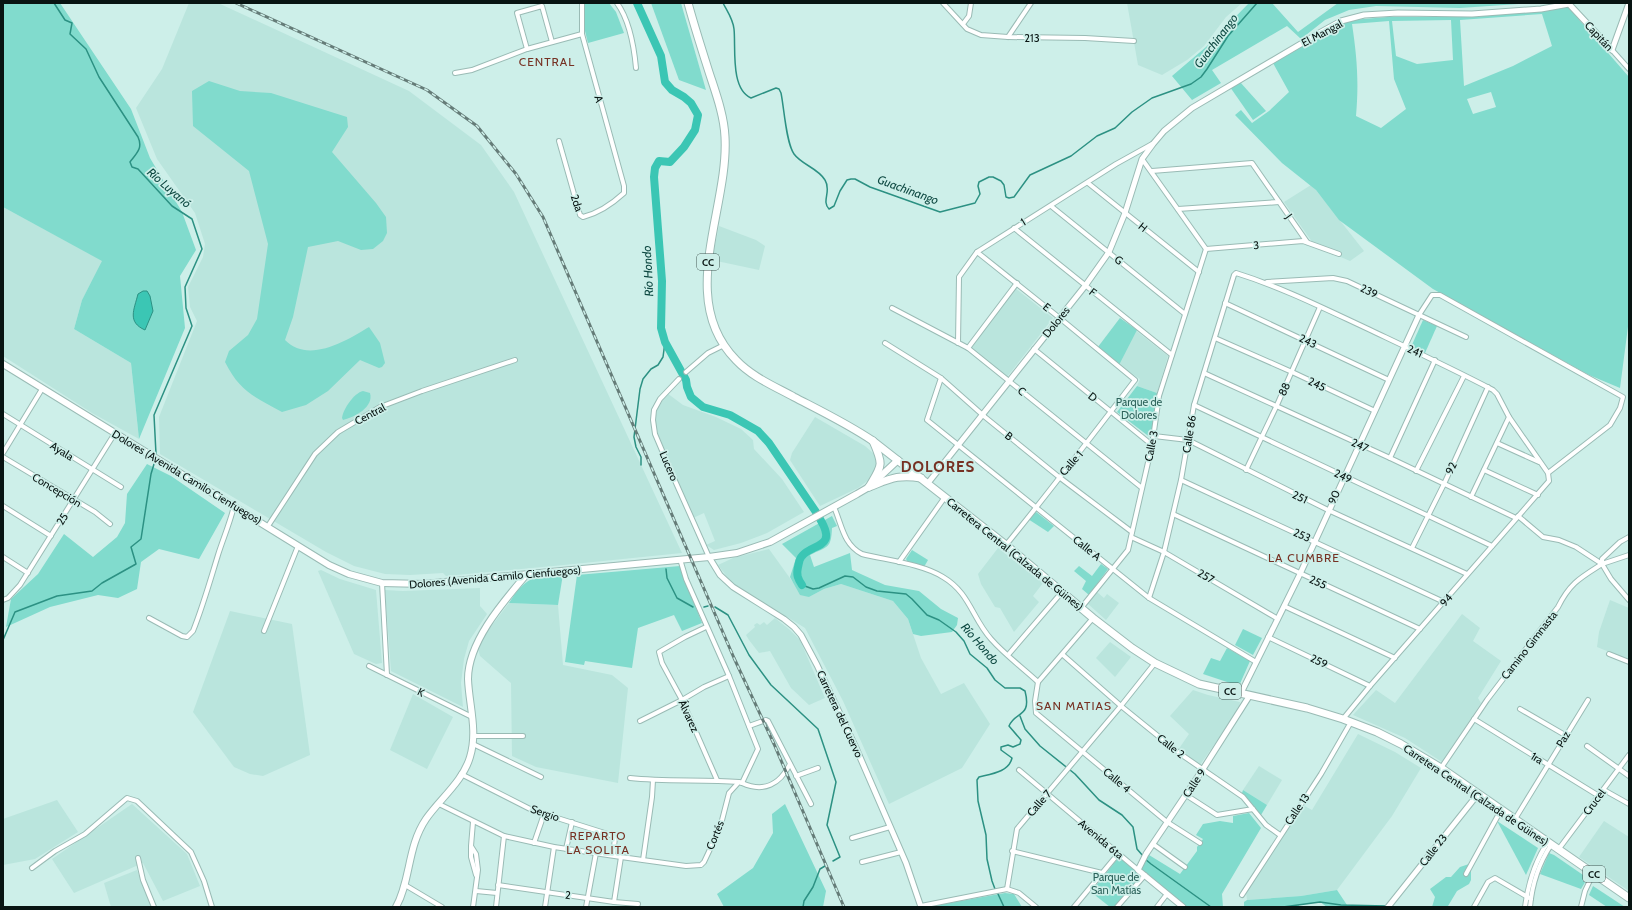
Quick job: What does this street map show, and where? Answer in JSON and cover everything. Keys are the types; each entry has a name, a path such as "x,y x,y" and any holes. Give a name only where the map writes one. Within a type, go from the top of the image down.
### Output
{"main road":[{"name":"Carretera Central (Calzada de Güines)","path":"688,3 716,92 723,120 725,136 725,160 708,262 706,286 710,313 714,324 724,345 736,360 751,373 851,427 873,441 1006,545 1093,618 1132,648 1155,663 1199,684 1308,708 1377,732 1401,744 1441,768 1629,898"},
{"name":"Dolores (Avenida Camilo Cienfuegos)","path":"3,364 339,570 382,583 424,584 709,557 737,553 770,542 869,487 898,460"},
{"path":"869,487 880,469 881,463 873,441"},
{"path":"869,487 896,476 922,478"},
{"path":"396,907 405,885 410,854 426,819 461,774 470,759 474,736 468,679 469,667 476,645 482,632 526,575"}],"street":[{"name":"A","path":"582,3 582,34 624,186 624,193"},
{"path":"617,3 621,8 631,35 636,68"},
{"name":"213","path":"943,3 967,29 982,35 1008,38 1085,38 1134,41"},
{"path":"963,24 969,16 971,3"},
{"path":"1008,38 1031,3"},
{"name":"Capitán","path":"1569,3 1629,69"},
{"name":"El Mangal","path":"1153,144 1164,131 1192,108 1341,21 1364,15 1398,13 1472,14 1541,9 1569,3"},
{"path":"1612,50 1629,3"},
{"path":"528,49 517,13 542,6 552,42"},
{"path":"454,73 472,70 528,49 582,34"},
{"name":"2da","path":"558,141 580,215 583,218 603,209 624,193"},
{"name":"Dolores","path":"928,483 1085,286 1109,252 1125,213 1142,159 1153,144"},
{"name":"1","path":"958,343 959,277 977,252 1116,164 1153,144"},
{"path":"1142,159 1206,249"},
{"name":"J","path":"1152,171 1252,163 1307,242"},
{"name":"H","path":"1088,183 1199,272"},
{"path":"1178,208 1279,202"},
{"name":"G","path":"1051,206 1186,314"},
{"name":"F","path":"1014,228 1172,355"},
{"path":"1307,242 1339,254"},
{"name":"3","path":"1206,249 1307,242"},
{"name":"Calle 3","path":"1081,608 1128,550 1154,436 1159,396 1206,249"},
{"name":"E","path":"977,252 1060,317 1134,380"},
{"name":"241","path":"1236,273 1265,282 1435,360 1488,387 1497,394 1509,417 1548,473 1550,481"},
{"name":"Calle 86","path":"1149,598 1164,552 1181,480 1194,405 1234,275 1236,273"},
{"name":"239","path":"1265,282 1333,278 1347,281 1466,337"},
{"path":"968,348 1017,283"},
{"name":"90","path":"1241,693 1300,574 1404,346 1419,315 1432,295 1440,295 1623,397 1620,408 1610,425 1548,473"},
{"name":"243","path":"1226,303 1389,380"},
{"name":"88","path":"1246,470 1260,437 1277,406 1320,307"},
{"name":"C","path":"892,308 968,348 1142,488"},
{"name":"245","path":"1214,338 1292,372 1375,411"},
{"name":"B","path":"885,343 941,378 982,414 1059,477 1132,532"},
{"path":"686,372 708,353 724,345"},
{"name":"D","path":"1034,349 1152,445"},
{"name":"Central","path":"268,526 315,454 338,432 354,421 386,405 422,391 515,360"},
{"path":"1390,458 1435,360"},
{"name":"247","path":"1204,373 1517,517 1543,537 1559,540 1576,547 1602,564 1611,579 1629,600"},
{"path":"1416,471 1464,376"},
{"name":"Calle A","path":"941,378 927,420 1149,598 1256,662"},
{"name":"Lucero","path":"679,379 660,399 654,410 652,420 672,474 709,557"},
{"name":"Calle 1","path":"1006,545 1087,444 1134,380"},
{"name":"92","path":"1412,548 1444,484 1488,387"},
{"path":"3,454 42,389"},
{"name":"249","path":"1194,405 1492,546"},
{"name":"Ayala","path":"3,414 121,487"},
{"path":"1471,497 1509,417"},
{"name":"25","path":"3,600 8,598 20,585 115,433"},
{"name":"251","path":"1154,436 1188,440 1328,510 1467,574"},
{"path":"1497,443 1540,463"},
{"name":"Concepción","path":"3,457 95,512 110,524"},
{"path":"1484,470 1538,495"},
{"name":"253","path":"1181,480 1444,602"},
{"name":"94","path":"1343,719 1467,574 1550,481"},
{"path":"899,562 945,497"},
{"path":"3,506 51,536"},
{"path":"149,618 182,636 187,637 193,631 218,555 228,531 234,506"},
{"path":"834,507 845,536 853,549 862,554 931,570 953,584 962,593 991,640 1038,682 1063,655 1093,618"},
{"name":"255","path":"1173,514 1420,629"},
{"name":"257","path":"1131,537 1164,552 1278,619"},
{"name":"Camino Gimnasta","path":"1441,768 1487,700 1558,607 1566,592 1577,580 1602,564 1602,559 1615,546 1629,537"},
{"path":"264,631 298,546"},
{"path":"1602,564 1629,555"},
{"path":"3,557 28,573"},
{"name":"Carretera del Cuervo","path":"709,557 720,574 733,587 784,619 801,635 833,697 901,852 921,907"},
{"name":"Cortés","path":"439,804 504,836 534,843 686,866 701,865 704,862 720,828 729,793 741,782 758,749 729,676 686,579 680,559"},
{"path":"382,583 387,675"},
{"path":"1008,655 1062,592"},
{"path":"1284,606 1394,658"},
{"name":"Álvarez","path":"706,627 659,652 662,663 682,700 717,780"},
{"name":"259","path":"1268,637 1370,686"},
{"path":"1609,654 1629,662"},
{"name":"Calle 2","path":"1063,655 1121,706 1179,753 1243,797 1266,825 1280,835"},
{"name":"Calle 7","path":"1007,889 1012,851 1017,829 1083,752 1155,663"},
{"name":"K","path":"369,666 472,717"},
{"path":"640,720 682,700 704,687 729,676"},
{"name":"Calle 4","path":"1038,682 1035,701 1036,713 1168,822 1200,843"},
{"name":"Calle 9","path":"1138,870 1146,854 1204,769 1250,695"},
{"name":"Paz","path":"1514,819 1588,700"},
{"path":"1520,709 1565,735"},
{"name":"1ra","path":"1474,719 1599,796"},
{"path":"749,726 766,720 768,721 811,804"},
{"name":"Calle 13","path":"1242,895 1321,774 1351,722"},
{"path":"474,736 523,736"},
{"path":"473,744 541,777"},
{"path":"1587,746 1629,776"},
{"name":"Crucel","path":"1558,850 1604,790 1629,754"},
{"path":"630,778 653,780 717,780 741,782 751,787 766,787 775,782 786,772 790,764"},
{"path":"796,776 818,768"},
{"name":"Avenida 6ta","path":"1019,770 1144,876 1183,907"},
{"name":"Sergio","path":"461,774 532,810 611,834 615,838 612,855"},
{"path":"643,860 652,798 653,780"},
{"path":"1604,790 1629,804"},
{"name":"Calle 23","path":"1388,907 1478,794"},
{"path":"1186,795 1217,815 1253,809"},
{"path":"32,868 55,851 84,834 127,798 137,801 191,852 204,881 212,907"},
{"path":"1466,874 1501,810"},
{"path":"534,843 544,814"},
{"path":"473,822 471,857 477,880 474,907"},
{"path":"566,849 572,822"},
{"path":"852,838 890,827"},
{"path":"496,907 504,836"},
{"path":"1153,844 1185,867"},
{"path":"1525,907 1526,896 1536,865 1549,844"},
{"path":"1530,907 1542,860 1549,844"},
{"path":"545,907 554,847"},
{"path":"1012,851 1102,873"},
{"path":"862,862 901,852"},
{"path":"586,907 596,853"},
{"path":"1074,907 1118,854"},
{"path":"614,902 622,857"},
{"path":"138,858 142,880 154,907"},
{"path":"1581,907 1585,891 1593,874"},
{"path":"1118,907 1144,876"},
{"path":"1474,907 1488,882 1495,878 1531,899"},
{"path":"405,885 442,907"},
{"name":"2","path":"498,885 614,902 638,904"},
{"path":"921,907 1007,889 1019,892 1036,907"},
{"path":"476,891 497,893"},
{"path":"1157,907 1167,894"}],"shaded area":[{"path":"189,3 218,3 409,91 481,145 514,192 682,553 446,576 443,573 410,575 385,574 354,566 326,552 160,454 159,417 197,321 190,307 188,287 203,257 205,244 195,213 157,159 136,108 162,69"},
{"path":"1127,3 1242,3 1226,17 1204,46 1187,60 1162,75 1138,65"},
{"path":"1311,185 1364,251 1350,261 1315,246 1284,202"},
{"path":"3,207 103,261 82,300 74,329 131,363 139,439 92,413 3,356"},
{"path":"719,226 756,240 765,246 759,270 712,260"},
{"path":"1015,288 1053,318 1007,377 969,347"},
{"path":"143,291 147,291 150,296 153,311 145,330 139,327 133,315 138,294"},
{"path":"1120,318 1168,356 1157,393 1137,386 1140,379 1119,365 1098,347"},
{"path":"667,393 683,405 716,417 741,429 753,440 754,449 782,479 804,512 767,533 741,543 714,550 706,545 715,541 704,513 693,518 658,434 655,421 657,410"},
{"path":"815,417 865,446 874,454 878,461 875,475 858,488 820,506 790,460 792,453"},
{"path":"998,548 1043,583 1033,596 1039,602 1014,632 1000,608 995,607 981,584 978,574"},
{"path":"769,549 792,581 809,597 824,589 841,584 893,601 908,619 921,658 941,694 964,683 990,724 962,768 889,804 843,701 805,628 731,582 718,565 733,558"},
{"path":"321,570 340,579 376,590 382,663 376,664 354,654 318,571"},
{"path":"480,588 480,606 487,614 469,641 464,659 461,683 463,707 391,671 385,590 403,591"},
{"path":"1097,592 1104,598 1107,594 1119,603 1106,620 1087,603"},
{"path":"1610,600 1629,608 1629,660 1597,647 1599,632"},
{"path":"509,603 558,605 563,665 612,675 628,688 618,783 536,767 512,756 511,683 480,656 478,648 480,641"},
{"path":"230,611 292,624 310,755 263,776 250,774 234,767 193,712"},
{"path":"1462,614 1480,628 1473,641 1501,661 1478,698 1481,703 1442,762 1405,738 1353,715 1376,690 1395,703"},
{"path":"775,618 800,640 825,698 809,705 791,688 770,651 759,653 749,640 746,635 755,627 754,625 757,623 760,625 764,622 767,625"},
{"path":"1110,642 1131,657 1115,677 1096,658"},
{"path":"1193,690 1240,702 1239,709 1200,765 1178,750 1189,734 1170,716"},
{"path":"413,694 453,717 427,769 390,750"},
{"path":"1358,734 1395,752 1421,768 1392,816 1337,890 1301,896 1247,900 1246,892 1301,804 1312,810"},
{"path":"1259,766 1282,780 1267,805 1243,790"},
{"path":"57,800 78,832 35,859 3,865 3,819"},
{"path":"132,804 187,854 200,886 163,901 143,863 74,893 52,859"},
{"path":"1604,821 1629,837 1629,891 1579,857"},
{"path":"137,870 151,907 111,907 104,883"}],"green space":[{"path":"3,3 60,3 131,109 150,158 182,212 196,250 180,276 185,328 139,439 131,363 74,329 82,300 102,261 3,207"},
{"path":"584,3 609,3 616,12 624,33 588,43 583,23"},
{"path":"651,3 681,3 706,90 679,80"},
{"path":"1249,3 1272,3 1298,32 1338,3 1533,3 1460,8 1376,6 1349,10 1325,20 1301,39 1287,26 1212,70 1221,83 1192,100 1172,76 1206,47"},
{"path":"1568,7 1629,77 1629,319 1620,388 1589,375 1433,289 1339,220 1316,190 1282,163 1235,115 1241,110 1252,123 1269,111 1289,92 1273,63 1322,32 1352,20 1387,17 1474,17","holes":["1542,14 1552,46 1513,66 1464,86 1460,20","1451,20 1453,60 1417,64 1396,56 1392,21","1389,21 1394,79 1406,109 1381,128 1356,116 1357,70 1352,24","1491,92 1496,107 1473,114 1467,99"]},
{"path":"209,81 240,91 271,93 347,117 348,127 332,152 376,203 386,217 387,233 383,241 373,249 361,250 338,241 308,247 293,317 285,340 294,347 305,350 316,350 338,344 369,327 380,343 385,363 379,368 360,360 328,391 306,405 282,412 249,393 236,380 225,362 229,351 248,335 257,319 268,244 249,171 193,126 192,91"},
{"path":"1240,82 1266,111 1253,120 1230,87"},
{"path":"1120,318 1137,330 1119,365 1098,347"},
{"path":"1423,320 1437,326 1425,353 1411,347"},
{"name":"Parque de Dolores","path":"1137,386 1157,393 1151,438 1117,412"},
{"path":"363,391 370,393 369,403 358,414 343,420 344,410 356,395"},
{"path":"147,464 171,476 225,513 199,559 159,549 141,562 137,589 118,598 98,595 50,607 6,627 11,599 38,574 64,534 93,557 117,537 125,523 127,494"},
{"path":"1036,512 1054,526 1048,532 1028,519"},
{"path":"832,516 837,526 832,528 831,540 827,546 810,555 814,567 850,553 852,570 885,585 919,591 941,609 958,618 957,625 952,632 921,636 913,634 908,619 893,601 841,584 824,589 809,597 800,595 790,577 796,558 782,544"},
{"path":"912,550 928,560 924,567 907,561 906,559"},
{"path":"1101,564 1108,569 1089,595 1082,589 1086,581 1074,571 1079,566 1092,576"},
{"path":"680,566 702,623 682,631 674,615 638,628 632,668 585,661 584,665 565,662 577,575"},
{"path":"563,574 558,605 509,603 525,583 537,577"},
{"path":"1243,629 1262,638 1253,655 1235,645"},
{"path":"1227,648 1250,661 1239,686 1203,674 1211,658 1220,661"},
{"path":"1243,790 1267,805 1261,815 1242,793"},
{"path":"785,804 826,891 823,907 724,907 717,894 753,868 773,833 772,814"},
{"path":"1249,813 1261,828 1222,894 1223,907 1185,907 1140,870 1149,855 1180,874 1197,851 1197,847 1203,839 1196,835 1203,824 1220,821 1233,823 1233,816"},
{"path":"1497,821 1538,848 1526,875"},
{"path":"1549,853 1586,877 1587,879 1581,889 1540,874"},
{"name":"Parque de San Matías","path":"1119,857 1141,875 1115,907 1110,907 1091,892"},
{"path":"1469,864 1471,866 1471,880 1469,884 1457,891 1448,906 1449,907 1432,907 1435,897 1430,889 1446,877 1451,877 1460,867"},
{"path":"1593,886 1625,907 1607,907 1589,895"},
{"path":"1337,890 1347,905 1384,906 1327,907 1320,902 1299,905 1299,907 1244,907 1244,902 1247,900 1301,896"},
{"path":"1005,893 1014,894 1022,907 927,907"}],"waterway":[{"name":"Río Luyanó","path":"54,3 65,20 72,23 70,34 86,49 99,77 138,137 140,147 130,162 132,167 138,169 172,206 192,219 202,249 185,287 186,308 192,326 154,415 156,454"},
{"name":"Río Hondo","path":"637,3 661,56 665,82 672,90 691,103 698,115 695,130 684,147 670,162 659,161 655,168 654,177 662,281 661,328 665,342 686,380 691,397 703,407 730,415 758,431 769,443 816,512"},
{"name":"Guachinango","path":"723,3 733,25 735,67 740,86 744,93 751,98 776,88 779,89 791,149 797,158 818,172 825,180 827,184 826,203 829,209 834,206 840,191 847,180 855,179 870,187 940,212 975,203 980,194 978,186 979,182 989,177 993,177 1001,181 1004,185 1006,197 1014,197 1030,175 1071,156 1097,136 1115,128 1132,112 1152,98 1191,84 1201,77 1228,36 1257,3"},
{"path":"641,465 641,457 636,447 634,437 640,389 643,379 651,369 658,365 663,357 665,342"},
{"path":"3,640 15,612 57,596 92,591 102,583 136,564 131,547 141,539 151,474 154,464"},
{"name":"Río Hondo","path":"802,585 797,575 800,558 806,552 822,544 825,540 825,529 820,519"},
{"path":"666,569 667,578 677,598 693,607"},
{"name":"Río Hondo","path":"802,585 813,589 819,588 845,576 853,577 866,587 877,591 906,594 927,615 939,620 956,632 964,641 970,654 987,668 995,680 1005,688 1020,688 1025,691 1027,700 1025,710 1015,718 1009,726 1021,740 1020,744 1013,747 1008,745 1001,747 1001,750 1012,758 1010,763 999,772 979,777 977,780 978,801 986,835 987,859 995,889"},
{"path":"704,607 708,606"},
{"path":"715,607 728,615 749,655 771,685 818,729 836,782 827,825 840,857 833,861"},
{"path":"1020,716 1025,729 1040,746 1075,774 1099,800 1122,815 1133,827 1137,849 1143,856"},
{"path":"1145,859 1211,907"},
{"path":"803,907 804,901 813,887 820,869 825,866"},
{"name":"Río Hondo","path":"998,894 1004,907"},
{"path":"1283,907 1320,902 1341,905 1387,906"}],"railway":[{"path":"236,3 427,90 477,126 516,174 543,217 734,658 774,744 844,907"}],"district":[{"name":"CENTRAL","path":"547,62"},
{"name":"DOLORES","path":"938,467"},
{"name":"LA CUMBRE","path":"1304,558"},
{"name":"SAN MATIAS","path":"1074,706"},
{"name":"REPARTO LA SOLITA","path":"598,843"}]}
